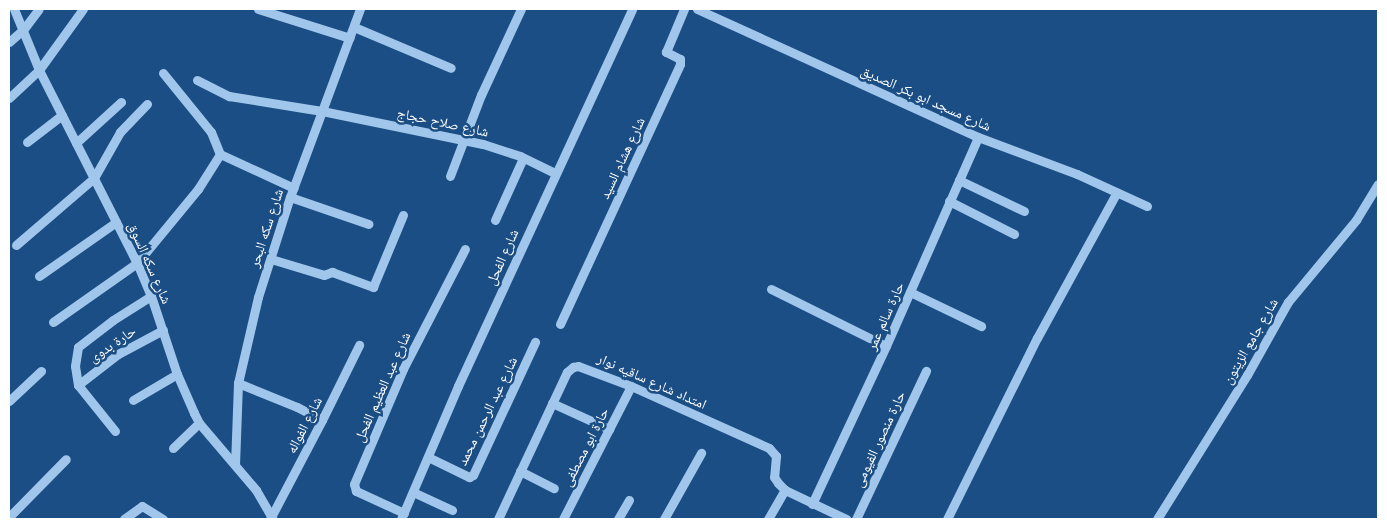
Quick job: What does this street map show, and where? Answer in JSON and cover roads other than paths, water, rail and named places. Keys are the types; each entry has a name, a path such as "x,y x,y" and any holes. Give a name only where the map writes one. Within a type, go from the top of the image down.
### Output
{"street":[{"name":"شارع سكه السوق","path":"14,9 39,70 137,263 151,296 177,374 199,423 256,490 271,518"},
{"path":"9,42 23,30 39,9"},
{"path":"9,98 39,70 83,9"},
{"path":"258,9 350,38"},
{"name":"شارع سكه البحر","path":"235,465 238,383 258,297 272,259 290,197 360,9"},
{"path":"450,176 489,77 521,9"},
{"name":"شارع الفحل","path":"403,516 555,173 632,9"},
{"name":"شارع هشام السيد","path":"560,324 680,64 680,59 666,52 684,9"},
{"name":"شارع مسجد ابو بكر الصديق","path":"697,9 978,138 1077,174 1147,206"},
{"path":"354,27 451,68"},
{"path":"163,73 211,132 220,154 294,188"},
{"name":"شارع صلاح حجاج","path":"197,80 229,96 322,111 464,140 523,158 555,173"},
{"path":"76,143 121,102"},
{"path":"16,245 94,178 120,132 147,104"},
{"path":"28,142 62,115"},
{"name":"حارة سالم عمر","path":"812,504 886,346 978,138"},
{"path":"53,322 137,263 198,189 220,154"},
{"path":"495,220 523,158"},
{"path":"959,180 1024,211"},
{"name":"شارع جامع الزيتون","path":"1157,519 1247,375 1288,302 1356,220 1378,184"},
{"path":"947,519 1037,338 1117,192"},
{"path":"290,197 369,224"},
{"path":"949,201 1014,234"},
{"path":"272,259 324,275 332,272 373,287 403,215"},
{"path":"39,276 116,222"},
{"name":"شارع عبد العظيم الفحل","path":"403,516 356,491 354,484 403,369 465,249"},
{"path":"772,289 886,346"},
{"path":"910,292 981,326"},
{"path":"115,430 83,394 78,385 74,366 78,347 113,320 151,296"},
{"name":"حارة بدوى","path":"78,385 118,354 163,330"},
{"name":"شارع عبد الرحمن محمد","path":"428,457 469,476 473,475 535,342"},
{"name":"شارع الفواله","path":"271,518 359,345"},
{"name":"امتداد شارع ساقيه نوار","path":"498,519 567,372 574,366 583,366 631,386 769,448 776,456 774,477 785,490"},
{"path":"9,401 41,371"},
{"name":"حارة منصور الفيومى","path":"856,519 926,371"},
{"path":"133,400 177,374"},
{"path":"238,383 297,407 322,420"},
{"name":"حارة ابو مصطفى","path":"563,519 631,386"},
{"path":"552,403 609,429"},
{"path":"173,448 199,423"},
{"path":"664,519 701,453"},
{"path":"9,517 66,459"},
{"path":"520,471 554,488"},
{"path":"768,519 785,490 846,519"},
{"path":"413,492 452,510"},
{"path":"618,519 629,500"},
{"path":"124,519 136,508 146,506 162,519"}]}
